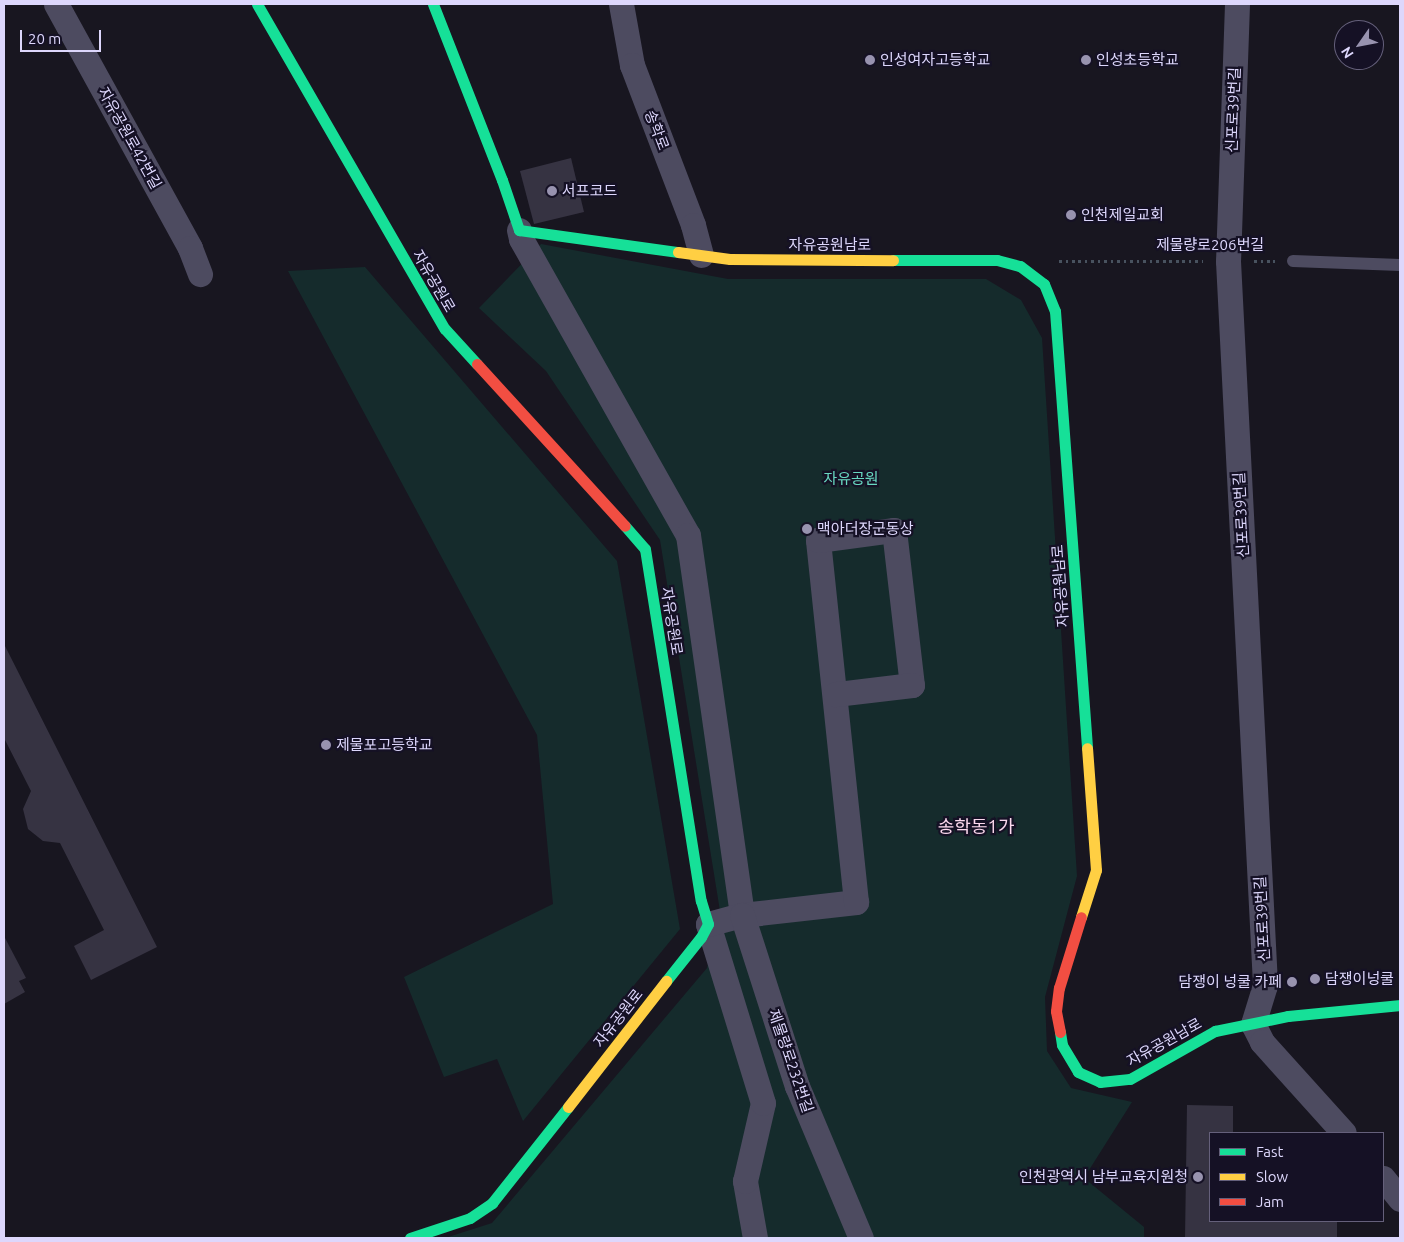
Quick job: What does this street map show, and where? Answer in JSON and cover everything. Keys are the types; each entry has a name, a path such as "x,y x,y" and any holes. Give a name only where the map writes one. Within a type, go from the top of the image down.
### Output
{"street":[{"name":"자유공원로42번길","path":"56,4 190,248 200,274"},
{"name":"자유공원로","path":"257,4 445,329 646,549 701,901 708,924 701,937 492,1203 470,1218 410,1238"},
{"path":"433,4 502,180 519,230"},
{"name":"송학로","path":"621,4 632,65 693,225 701,255"},
{"name":"신포로39번길","path":"1237,4 1228,261 1265,985 1254,1024"},
{"name":"자유공원남로","path":"519,230 730,259 997,260 1020,266 1044,284 1055,311 1096,870 1059,988 1056,1011 1062,1045 1078,1072 1100,1082 1130,1079 1215,1031 1288,1016 1400,1005"},
{"name":"제물량로232번길","path":"519,230 521,239 688,535 742,915 797,1086 861,1238"},
{"path":"755,1238 745,1181 764,1103 708,924 742,915 856,902 836,694 818,540 894,530 912,685 836,694"},
{"path":"1254,1024 1262,1042 1343,1132"},
{"path":"1384,1179 1400,1199"}],"lane":[{"path":"1293,261 1400,265"}],"path":[{"name":"제물량로206번길","path":"1020,266 1059,261 1293,261"}],"green space":[{"name":"자유공원","path":"541,244 728,279 986,279 1021,300 1042,338 1077,876 1045,997 1047,1051 1071,1088 1132,1102 1084,1178 1144,1227 1144,1238 445,1238 492,1223 707,968 720,911 660,540 546,371 479,308"},
{"path":"365,267 617,561 680,929 523,1121 497,1059 444,1077 404,977 553,904 537,735 288,271"}],"building":[{"name":"서프코드","path":"571,158 584,212 534,224 520,171"},
{"path":"4,644 157,947 91,980 74,946 104,930 60,843 43,841 28,829 23,809 31,791 4,738"},
{"path":"4,936 26,978 19,981 25,992 4,1004"},
{"name":"인천광역시 남부교육지원청","path":"1187,1105 1233,1106 1233,1132 1209,1132 1209,1222 1337,1222 1337,1238 1185,1238"}],"traffic: fast":[{"path":"257,4 445,329 477,364"},
{"path":"433,4 502,180 519,230 678,252"},
{"path":"893,260 997,260 1020,266 1044,284 1055,311 1087,748"},
{"path":"625,526 645,549 701,901 708,924 701,937 666,981"},
{"path":"1060,1032 1062,1045 1078,1072 1100,1082 1130,1079 1215,1031 1288,1016 1400,1005"},
{"path":"410,1238 470,1218 492,1203 568,1107"}],"traffic: slow":[{"path":"678,252 730,259 893,260"},
{"path":"1081,917 1096,870 1087,748"},
{"path":"568,1107 666,981"}],"traffic: jam":[{"path":"477,364 625,526"},
{"path":"1060,1032 1056,1011 1059,988 1081,917"}],"place":[{"name":"인성여자고등학교","path":"870,60"},
{"name":"인성초등학교","path":"1086,60"},
{"name":"서프코드","path":"552,191"},
{"name":"인천제일교회","path":"1071,215"},
{"name":"맥아더장군동상","path":"807,529"},
{"name":"제물포고등학교","path":"326,745"},
{"name":"담쟁이넝쿨","path":"1315,979"},
{"name":"담쟁이 넝쿨 카페","path":"1292,982"},
{"name":"인천광역시 남부교육지원청","path":"1198,1177"}],"district":[{"name":"송학동1가","path":"976,826"}]}
